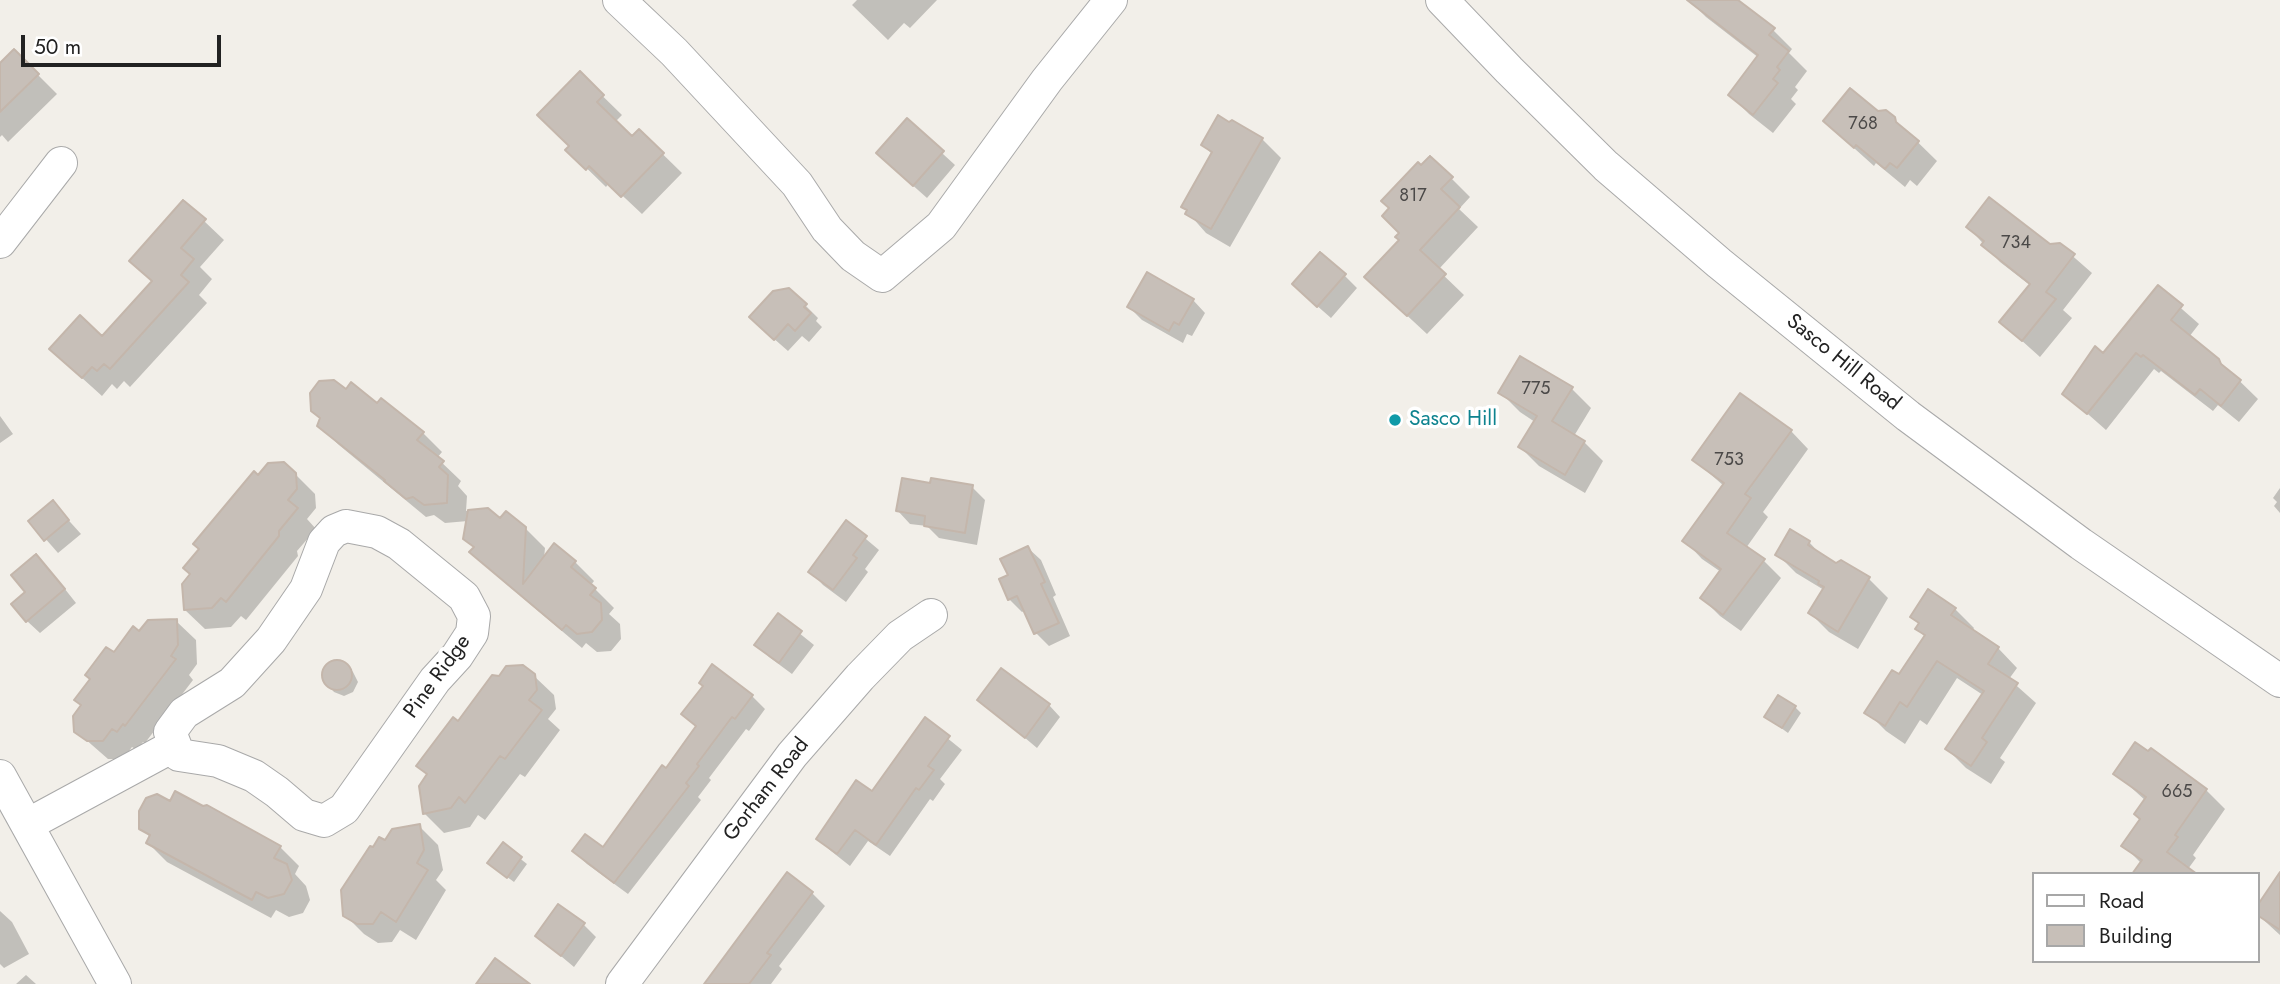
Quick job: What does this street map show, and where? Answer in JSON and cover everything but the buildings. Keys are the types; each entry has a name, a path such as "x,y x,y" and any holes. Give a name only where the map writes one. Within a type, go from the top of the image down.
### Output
{"street":[{"path":"619,0 674,52 797,184 827,229 853,256 882,276 941,226 1046,80 1111,0"},
{"name":"Sasco Hill Road","path":"1442,0 1606,166 1730,272 1962,456 2081,544 2280,681"},
{"path":"0,242 61,163"},
{"name":"Pine Ridge","path":"346,526 377,532 399,544 464,597 474,615 472,634 457,656 435,680 344,809 324,821 304,815 254,776 218,761 179,755 175,745 170,732 184,713 232,683 271,640 306,589 324,542 334,531 346,526"},
{"name":"Gorham Road","path":"622,984 792,755 900,636 931,615"},
{"path":"27,825 175,745"},
{"path":"0,776 115,984"}],"place":[{"name":"Sasco Hill","path":"1395,420"}]}
